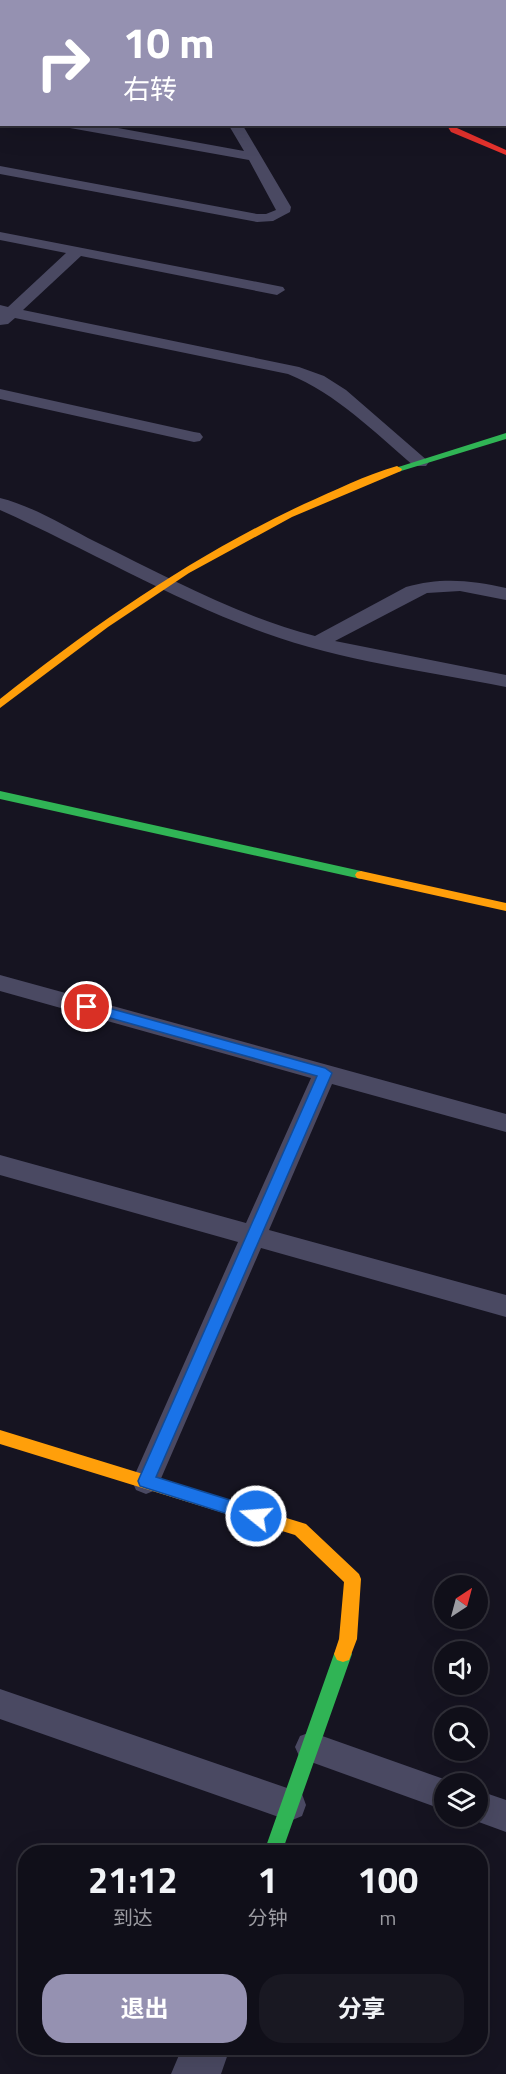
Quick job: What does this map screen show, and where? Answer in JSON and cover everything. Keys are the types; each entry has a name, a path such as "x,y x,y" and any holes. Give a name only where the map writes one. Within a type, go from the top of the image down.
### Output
{"street":[{"path":"451,126 454,130 506,153"},
{"path":"0,705 137,602 216,553 300,509 388,472 506,436"},
{"path":"0,795 506,908"},
{"path":"0,1437 300,1529 353,1579 348,1639 276,1845"},
{"path":"196,2074 203,2055"}],"lane":[{"path":"81,126 254,157"},
{"path":"0,170 257,218 278,216 283,212 284,207 236,126"},
{"path":"0,236 277,290"},
{"path":"4,315 78,251"},
{"path":"4,315 292,370 318,380 340,394 420,462"},
{"path":"0,394 195,437"},
{"path":"0,503 165,585 236,616 317,643 506,681"},
{"path":"317,643 413,591 427,586 460,584 506,594"},
{"path":"0,983 506,1123"},
{"path":"146,1481 325,1073"},
{"path":"0,1165 506,1306"},
{"path":"0,1704 290,1805"},
{"path":"311,1747 434,1790"},
{"path":"488,1810 506,1816"}],"traffic: fast":[{"path":"397,469 506,436"},
{"path":"0,795 361,875"},
{"path":"275,1845 343,1654"}],"traffic: slow":[{"path":"0,705 104,625 185,571 289,515 397,469"},
{"path":"361,875 506,907"},
{"path":"0,1437 300,1529 353,1579 348,1639 343,1654"}],"traffic: jam":[{"path":"451,126 454,130 506,153"}],"route":[{"path":"87,1007 325,1073 146,1481 256,1516"}]}
